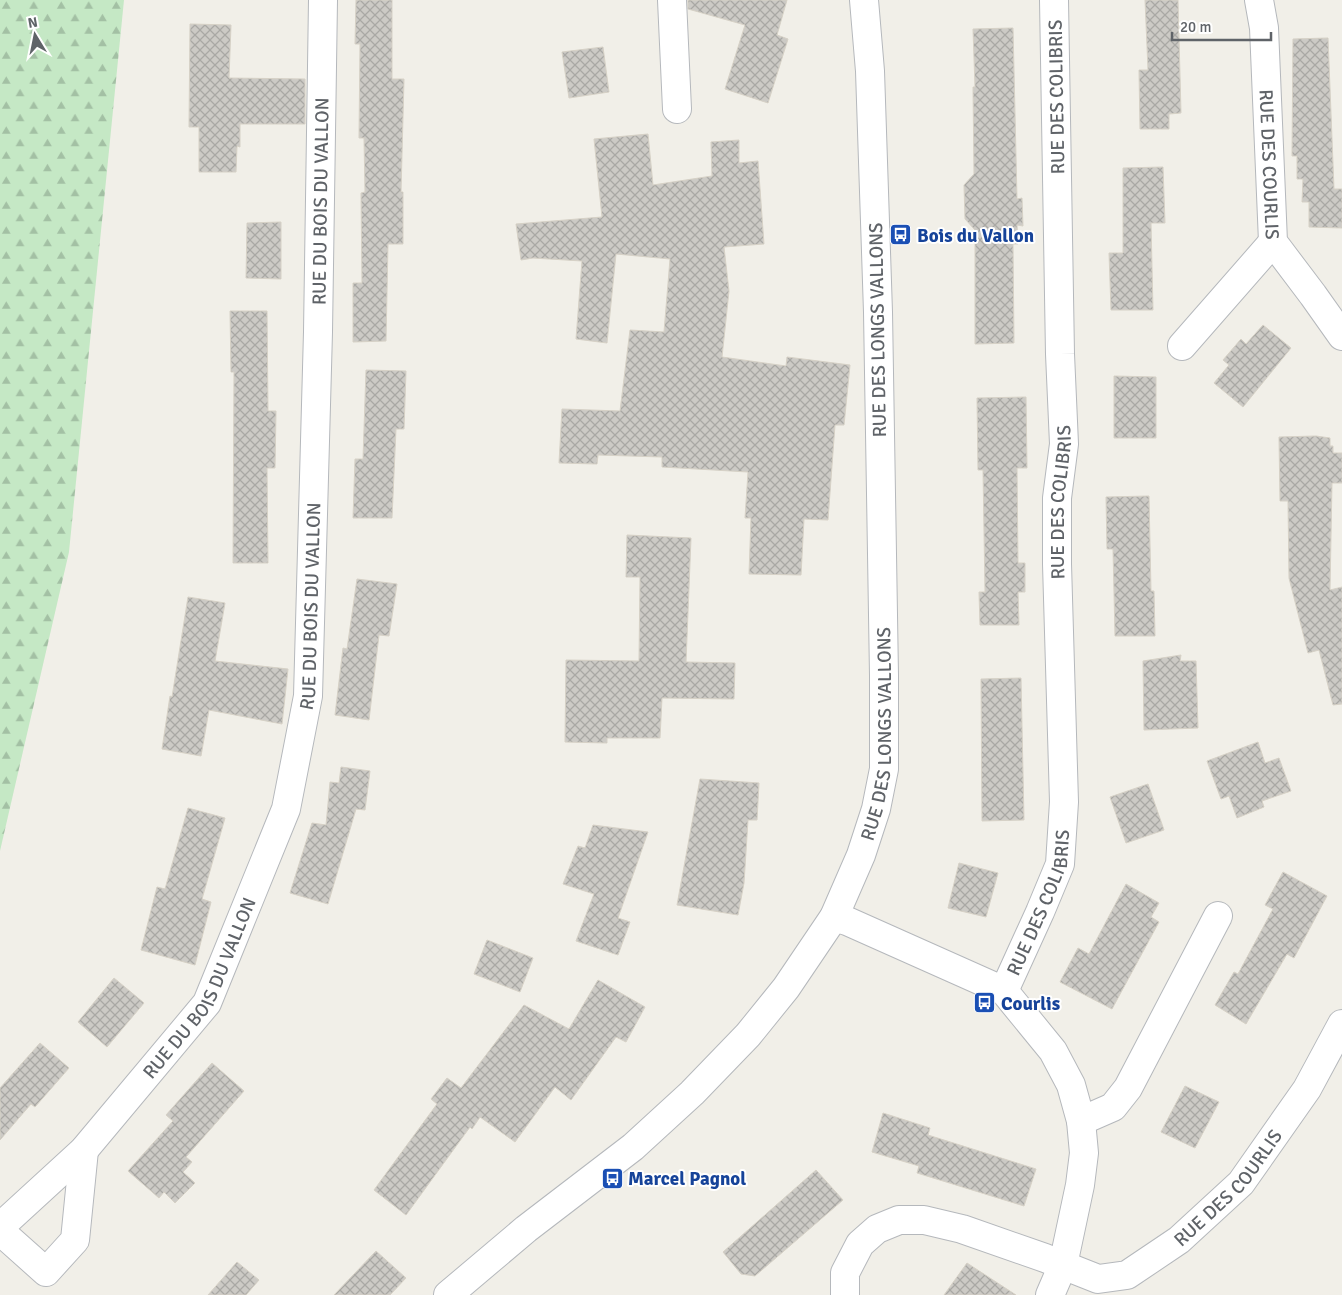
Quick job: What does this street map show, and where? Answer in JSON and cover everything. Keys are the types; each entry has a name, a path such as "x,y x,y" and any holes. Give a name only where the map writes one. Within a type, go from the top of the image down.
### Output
{"street":[{"name":"RUE DU BOIS DU VALLON","path":"0,1227 84,1150 207,1003 286,809 308,696 318,322 323,0"},
{"path":"672,0 677,109"},
{"name":"RUE DES LONGS VALLONS","path":"448,1295 526,1228 633,1147 692,1093 748,1035 786,988 834,917 861,855 876,809 884,769 884,675 878,312 870,70 864,0"},
{"name":"RUE DES COLIBRIS","path":"1004,991 1060,864 1064,802 1057,564 1057,498 1064,444 1060,354 1054,0"},
{"name":"RUE DES COURLIS","path":"1259,0 1264,28 1273,242 1314,295 1342,336"},
{"path":"1182,346 1273,242"},
{"path":"1081,1121 1114,1107 1128,1088 1218,916"},
{"path":"834,917 847,921 1004,991 1053,1051 1070,1085 1081,1121 1084,1153 1080,1185 1063,1265 1050,1295"},
{"name":"RUE DES COURLIS","path":"845,1295 845,1273 860,1244 877,1229 899,1220 924,1220 962,1229 1098,1279 1126,1275 1179,1240 1241,1183 1307,1089 1342,1024"},
{"path":"0,1231 46,1272 75,1240 84,1150"}],"green space":[{"path":"0,0 124,0 69,552 0,851"}],"building":[{"path":"356,0 392,0 392,79 404,79 401,192 403,192 403,244 388,244 386,341 353,342 353,283 362,283 361,193 365,192 364,138 359,138 360,44 355,44"},
{"path":"688,0 787,0 777,35 788,39 768,103 725,89 745,25 688,9"},
{"path":"1145,0 1178,0 1181,113 1169,114 1169,129 1140,129 1139,70 1148,70"},
{"path":"190,24 231,25 229,78 305,79 305,124 240,124 240,147 237,146 236,172 199,172 199,127 189,127"},
{"path":"1013,28 1017,199 1022,198 1023,226 1017,225 1018,244 1013,244 1014,343 975,344 975,230 965,219 964,185 974,174 973,87 975,87 973,29"},
{"path":"1328,38 1334,189 1342,189 1342,228 1309,227 1309,202 1302,202 1303,179 1297,179 1297,156 1292,156 1293,39"},
{"path":"603,47 609,92 569,98 562,52"},
{"path":"648,134 653,185 712,176 711,142 739,140 739,163 758,161 764,244 724,247 729,291 722,357 786,366 787,357 850,365 844,425 835,425 828,520 804,519 801,575 749,574 751,518 745,518 748,472 662,467 662,457 598,455 597,464 559,463 562,409 620,411 630,330 664,332 670,259 616,254 607,343 576,339 582,261 533,258 521,260 516,224 602,217 594,139"},
{"path":"1163,167 1165,223 1151,223 1153,310 1111,310 1109,253 1123,253 1123,168"},
{"path":"281,222 281,279 246,278 247,223"},
{"path":"230,311 267,311 268,411 276,411 275,468 267,468 268,563 233,563 234,372 231,372"},
{"path":"1263,325 1291,348 1243,407 1214,383 1229,365 1223,360 1241,339 1246,344"},
{"path":"366,370 406,371 404,429 396,429 392,518 353,518 355,459 363,459"},
{"path":"1114,376 1156,377 1156,438 1114,438"},
{"path":"1026,397 1027,468 1017,468 1018,563 1025,563 1025,592 1018,592 1019,625 980,625 979,592 985,592 983,470 978,470 977,398"},
{"path":"1316,436 1330,438 1330,446 1333,446 1333,453 1342,453 1342,483 1332,483 1330,590 1342,587 1342,704 1333,705 1319,650 1308,653 1289,578 1288,501 1280,501 1279,437"},
{"path":"1149,496 1151,591 1154,591 1155,636 1115,636 1113,549 1107,549 1106,497"},
{"path":"627,535 691,538 686,662 735,663 734,699 662,698 660,738 607,738 607,743 565,742 566,660 639,661 640,577 626,577"},
{"path":"357,579 397,584 389,636 379,635 369,720 335,715 343,648 347,649"},
{"path":"188,597 225,603 215,661 288,669 282,724 209,710 201,756 162,749"},
{"path":"1181,655 1180,661 1196,661 1198,728 1144,730 1143,661"},
{"path":"1021,678 1024,820 982,821 981,679"},
{"path":"1258,742 1265,763 1279,758 1291,791 1262,801 1264,807 1237,818 1229,796 1221,799 1207,761"},
{"path":"341,767 370,771 365,810 356,809 328,904 290,893 312,823 326,825 330,782 339,783"},
{"path":"700,779 759,783 757,820 748,820 744,883 738,915 677,905"},
{"path":"1148,784 1164,830 1126,843 1110,797"},
{"path":"188,808 225,818 202,899 211,902 195,965 141,950 157,887 165,889"},
{"path":"593,825 648,832 618,918 630,922 618,955 576,941 594,894 563,884 578,846 585,848"},
{"path":"959,863 998,873 986,917 948,908"},
{"path":"1283,872 1327,896 1294,958 1287,954 1246,1024 1215,1005 1234,972 1238,974 1273,909 1265,905"},
{"path":"1126,884 1159,903 1151,917 1159,922 1112,1009 1060,982 1078,948 1089,954"},
{"path":"487,940 533,958 520,992 474,974"},
{"path":"114,978 144,1003 107,1047 78,1022"},
{"path":"598,980 645,1007 626,1042 616,1037 571,1100 555,1087 515,1142 480,1117 472,1129 470,1127 406,1215 374,1190 437,1104 431,1099 447,1078 461,1088 524,1005 569,1029"},
{"path":"40,1043 69,1068 35,1107 31,1104 0,1140 0,1088"},
{"path":"212,1063 244,1091 186,1157 192,1162 183,1172 195,1183 175,1203 164,1192 159,1198 128,1171 173,1121 166,1115"},
{"path":"1185,1086 1219,1102 1195,1148 1161,1132"},
{"path":"883,1113 930,1128 928,1135 1036,1169 1024,1206 917,1173 919,1166 872,1152"},
{"path":"816,1170 843,1200 755,1276 741,1274 723,1252"},
{"path":"376,1251 406,1278 390,1295 334,1295"},
{"path":"237,1262 259,1280 246,1295 208,1295"},
{"path":"967,1263 1016,1295 944,1295"}],"place":[{"name":"Bois du Vallon","path":"901,235"},
{"name":"Courlis","path":"985,1003"},
{"name":"Marcel Pagnol","path":"612,1178"}]}
